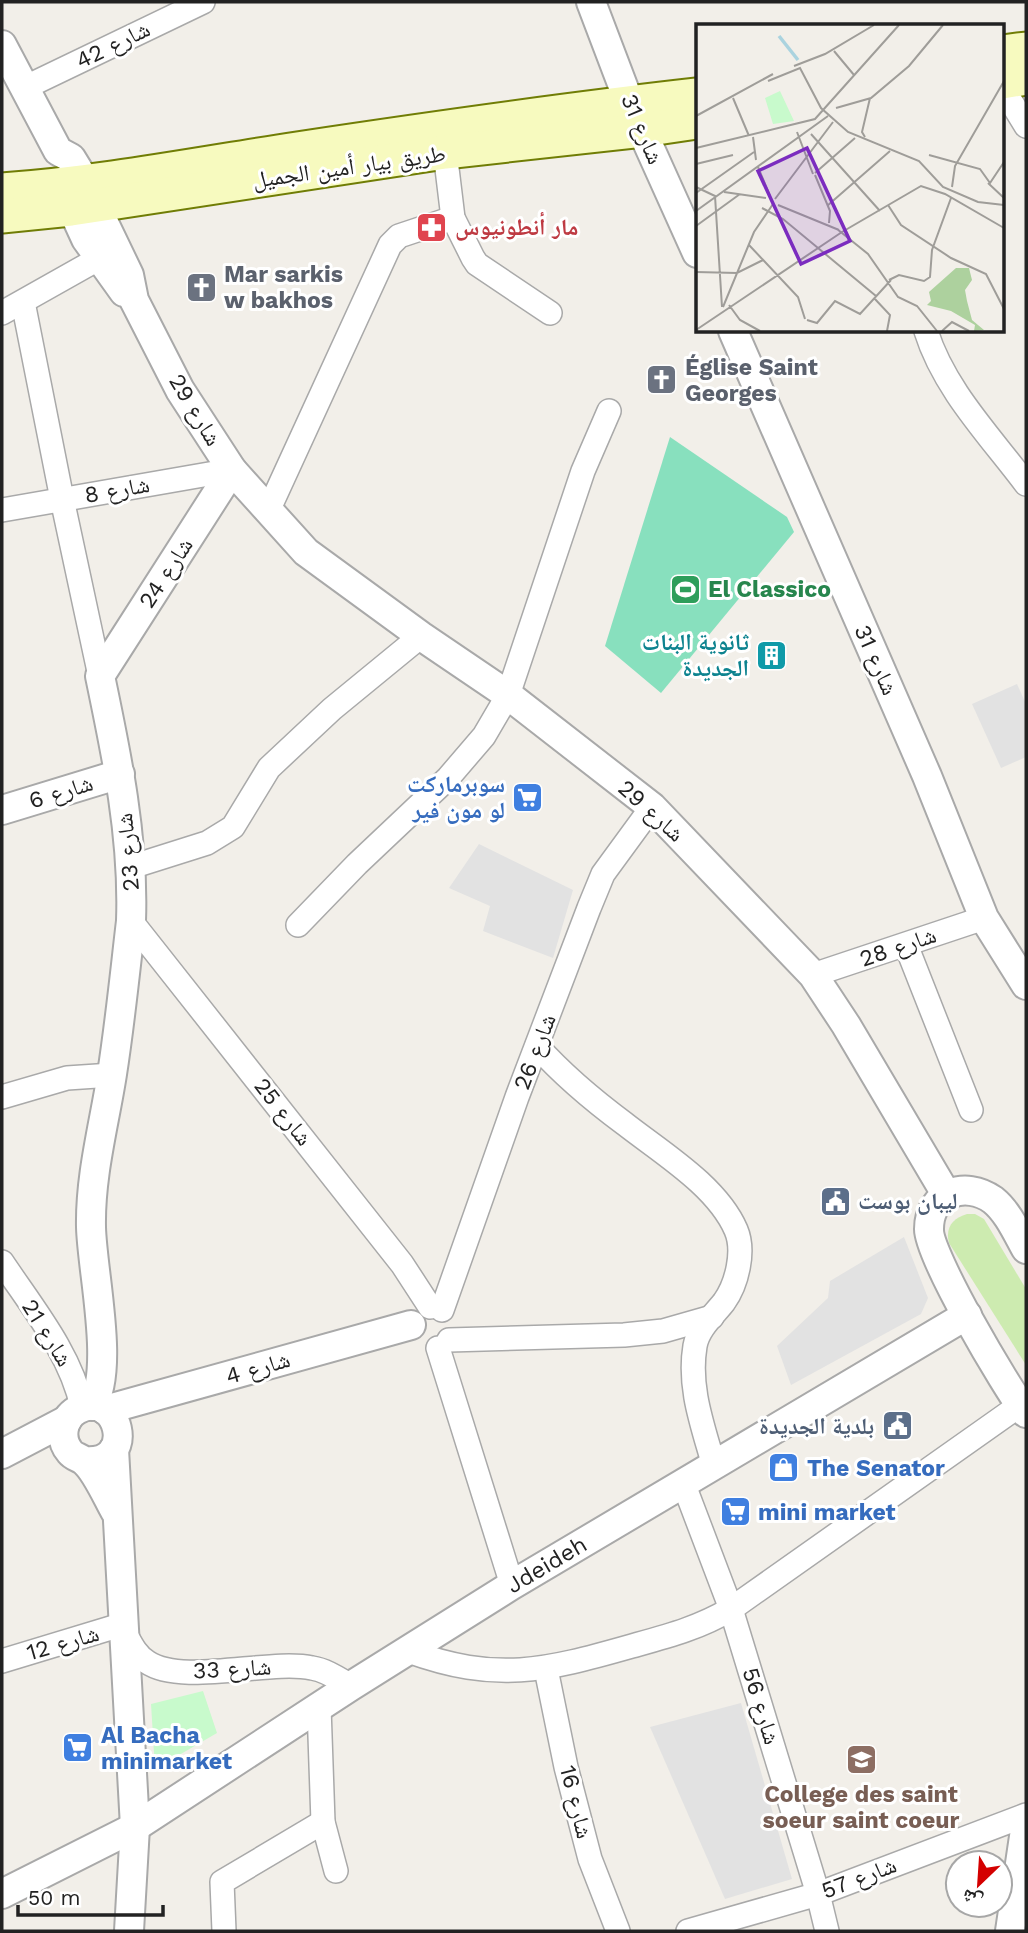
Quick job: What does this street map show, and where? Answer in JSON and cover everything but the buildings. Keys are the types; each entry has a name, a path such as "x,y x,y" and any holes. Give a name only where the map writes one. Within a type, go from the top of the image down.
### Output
{"main road":[{"path":"1004,52 1026,49"},
{"path":"1004,84 1026,78"},
{"name":"طريق بيار أمين الجميل","path":"2,190 78,195 445,152 636,116 696,95"},
{"name":"طريق بيار أمين الجميل","path":"2,216 78,195 421,130 636,116 696,122"}],"street":[{"name":"شارع 42","path":"24,88 203,2"},
{"name":"شارع 31","path":"592,2 636,116 696,251"},
{"name":"شارع 29","path":"2,45 58,151 71,158 78,195 99,259 117,284 134,300"},
{"path":"1004,88 1026,126"},
{"path":"445,152 453,218 477,264 550,313"},
{"name":"شارع 29","path":"78,195 129,275 134,300 180,390 232,470 306,552 421,636 508,695 652,807 813,975 846,1025 946,1194"},
{"path":"268,511 390,244 399,236 453,218"},
{"path":"2,313 99,259"},
{"name":"شارع 23","path":"23,302 120,774 131,867 131,921 112,1075 93,1177 91,1206 101,1344 96,1420"},
{"name":"شارع 31","path":"733,332 927,776 984,918 1026,985"},
{"path":"926,332 953,388 1026,484"},
{"path":"298,925 356,864 448,778 484,736 508,695 583,471 608,411"},
{"name":"شارع 8","path":"2,510 232,470"},
{"name":"شارع 24","path":"100,677 232,470"},
{"path":"131,867 207,843 233,827 269,768 332,709 421,636"},
{"name":"شارع 6","path":"2,810 120,774"},
{"name":"شارع 26","path":"431,1328 603,874 652,807"},
{"name":"شارع 28","path":"813,975 984,918"},
{"name":"شارع 25","path":"131,921 402,1264 431,1328"},
{"path":"906,945 971,1111"},
{"path":"537,1046 556,1068 696,1179 737,1231 740,1257 726,1298 699,1332 695,1345 693,1391 714,1466"},
{"path":"2,1097 67,1078 112,1075"},
{"path":"408,1651 441,1663 475,1669 511,1672 546,1669 676,1634 705,1624 731,1608 1025,1411 936,1258 928,1230 932,1210 946,1194 963,1190 981,1194 1004,1212 1026,1249"},
{"name":"شارع 21","path":"2,1262 47,1330 96,1420"},
{"name":"Jdeideh","path":"2,1894 135,1827 512,1585 967,1315"},
{"path":"512,1585 431,1328 637,1334 663,1331 712,1317"},
{"name":"شارع 4","path":"2,1454 96,1420 431,1328"},
{"path":"2,1463 76,1456 101,1460 96,1420"},
{"path":"96,1420 63,1435 118,1517"},
{"path":"96,1420 118,1517 135,1827 129,1931"},
{"name":"شارع 56","path":"684,1485 731,1608 827,1931"},
{"name":"شارع 12","path":"2,1661 125,1629"},
{"name":"شارع 33","path":"125,1629 134,1650 148,1662 165,1670 184,1672 312,1667 351,1686"},
{"name":"شارع 16","path":"546,1669 566,1767 590,1859 618,1931"},
{"path":"319,1707 323,1822 337,1871"},
{"name":"شارع 57","path":"696,1930 818,1894 1026,1815"},
{"path":"224,1931 222,1882 323,1822"},
{"path":"1010,1931 1026,1823"}],"green space":[{"name":"El Classico","path":"670,437 787,517 794,532 661,693 605,646"},
{"path":"967,1214 975,1214 984,1219 1026,1289 1026,1365 949,1243 948,1232 951,1224"},
{"path":"203,1691 217,1733 155,1769 151,1704"}],"shaded area":[{"path":"1017,684 1026,704 1026,757 1001,768 972,704"},
{"path":"479,844 573,890 553,958 483,931 490,906 449,888"},
{"path":"904,1237 928,1298 921,1314 791,1385 777,1346 828,1298 830,1281"},
{"path":"741,1703 792,1879 725,1899 650,1727"}],"place":[{"name":"مار أنطونيوس","path":"432,227"},
{"name":"Mar sarkis w bakhos","path":"201,287"},
{"name":"Église Saint Georges","path":"662,380"},
{"name":"El Classico","path":"685,589"},
{"name":"ثانوية البنات الجديدة","path":"772,655"},
{"name":"سوبرماركت لو مون فير","path":"528,797"},
{"name":"ليبان بوست","path":"835,1201"},
{"name":"بلدية الجديدة","path":"897,1426"},
{"name":"The Senator","path":"784,1468"},
{"name":"mini market","path":"735,1512"},
{"name":"Al Bacha minimarket","path":"78,1748"},
{"name":"College des saint soeur saint coeur","path":"861,1760"}]}
